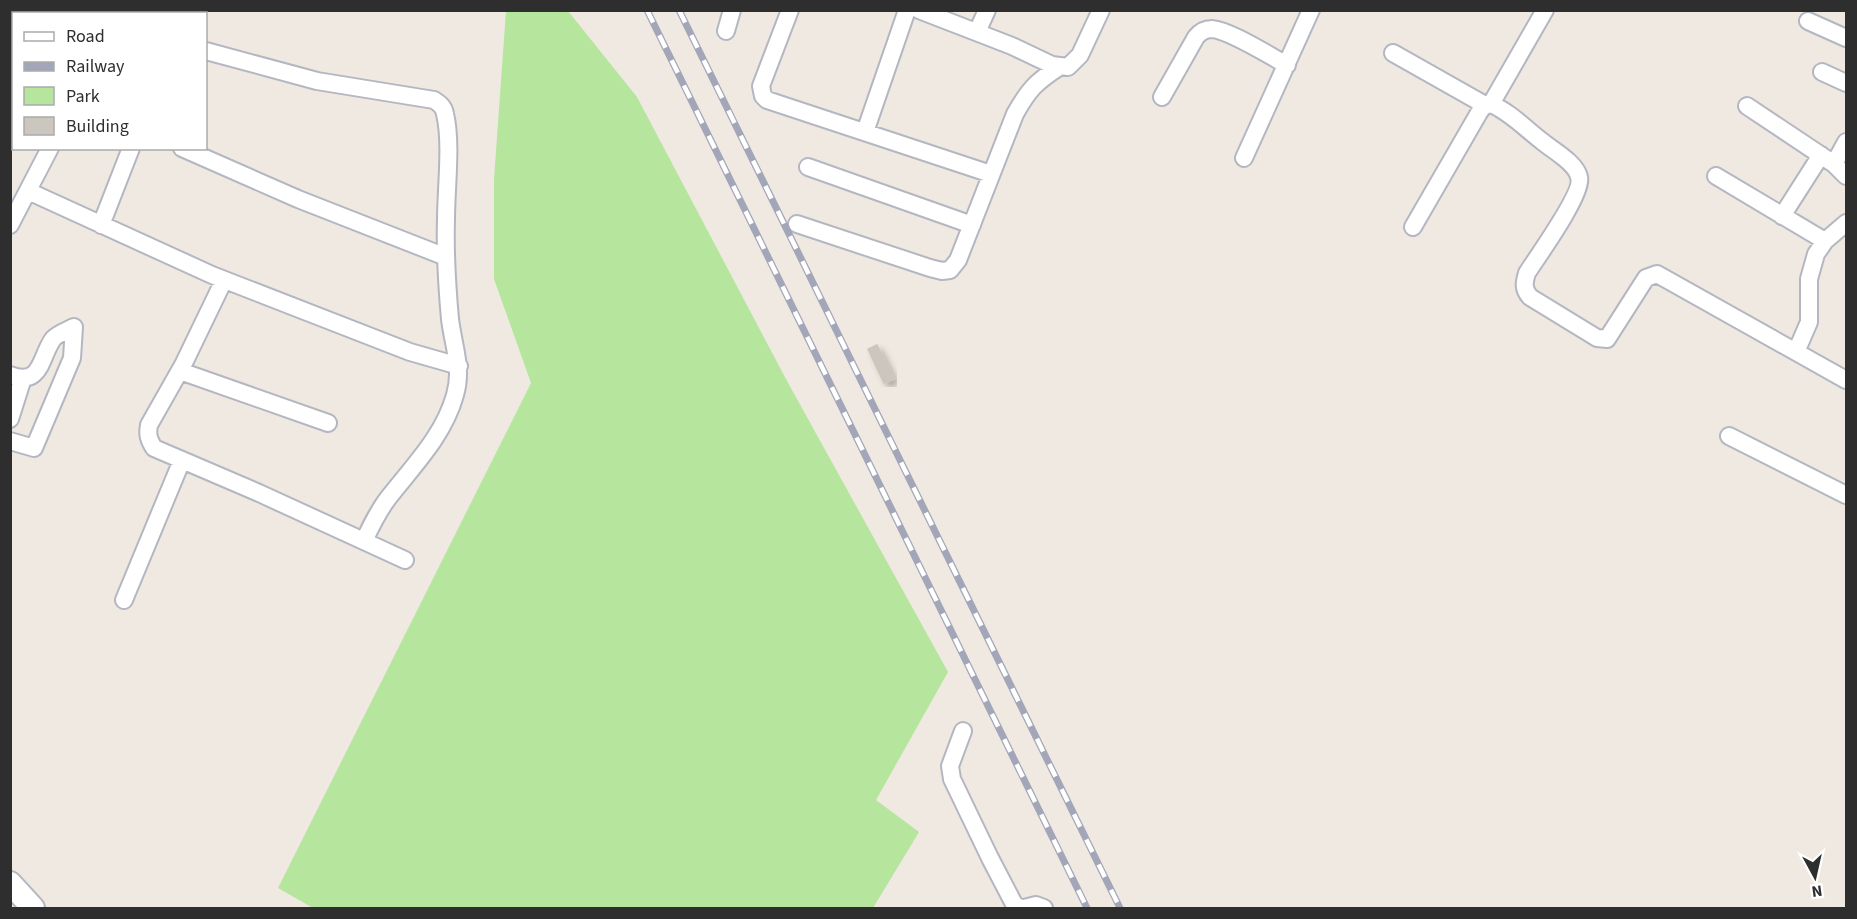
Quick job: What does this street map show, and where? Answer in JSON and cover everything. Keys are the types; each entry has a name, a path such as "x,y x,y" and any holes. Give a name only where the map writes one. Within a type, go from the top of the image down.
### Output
{"street":[{"path":"726,31 732,10"},
{"path":"790,10 761,86 763,96 767,100 991,174"},
{"path":"865,132 907,10"},
{"path":"977,32 987,10"},
{"path":"925,12 1059,67 1068,67 1080,55 1101,10"},
{"path":"1244,158 1311,10"},
{"path":"1413,227 1545,10"},
{"path":"1808,21 1846,38"},
{"path":"1162,97 1196,37 1202,31 1212,29 1224,33 1287,65"},
{"path":"207,51 317,81 434,100 445,112 447,139 446,257 450,319 459,366 456,394 441,428 387,499 364,541"},
{"path":"1393,53 1488,104 1557,153 1580,176 1573,201 1527,273 1524,282 1525,291 1530,297 1597,338 1607,339 1646,278 1657,274 1846,380"},
{"path":"797,224 942,271 950,270 955,266 1015,114 1026,94 1038,80 1059,67"},
{"path":"1822,72 1846,83"},
{"path":"1747,106 1827,160 1846,176"},
{"path":"1782,216 1827,160 1846,142"},
{"path":"10,225 49,150"},
{"path":"101,225 130,150"},
{"path":"187,150 298,199 446,257"},
{"path":"808,167 972,225"},
{"path":"1716,176 1825,241"},
{"path":"28,191 224,280 410,352 459,366"},
{"path":"1796,352 1809,322 1811,269 1816,254 1825,241 1846,223"},
{"path":"224,280 180,371 149,425 147,434 154,448 405,560"},
{"path":"10,419 17,376 31,376 38,371 54,338 74,327 69,365 34,448 10,441"},
{"path":"180,371 328,423"},
{"path":"1729,436 1846,495"},
{"path":"124,600 182,460"},
{"path":"963,731 950,766 952,779 1014,904 1022,909 1039,905 1044,909"},
{"path":"10,883 33,909"}],"green space":[{"path":"506,11 568,11 637,97 787,381 948,672 876,800 919,832 873,908 313,908 278,888 531,383 494,279 494,179"}],"building":[{"path":"877,345 894,379 884,383 868,349"}],"railway":[{"path":"647,10 1087,908"},
{"path":"679,10 1120,908"}]}
